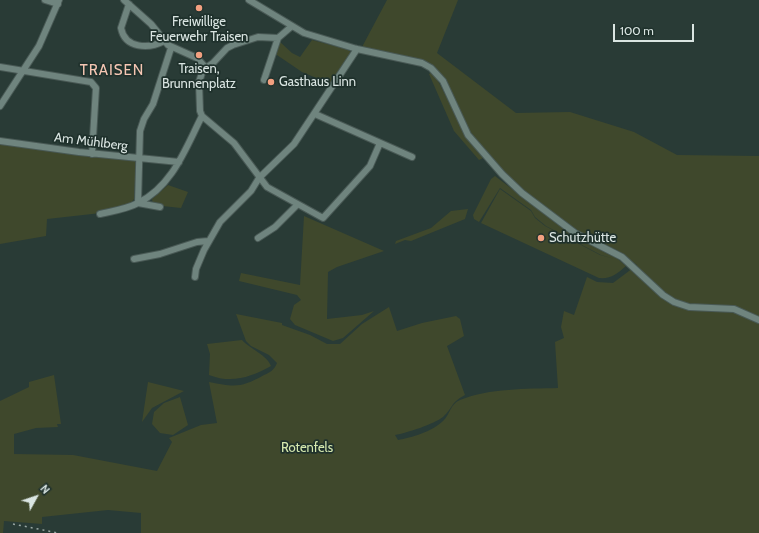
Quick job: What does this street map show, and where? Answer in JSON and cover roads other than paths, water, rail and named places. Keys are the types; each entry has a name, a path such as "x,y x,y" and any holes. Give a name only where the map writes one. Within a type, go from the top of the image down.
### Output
{"street":[{"path":"0,106 42,41 58,2 46,0"},
{"path":"249,0 304,33 357,49 422,64 430,68 438,76 448,91 468,135 508,181 575,233 622,257 668,299 689,307 734,309 759,320"},
{"path":"126,2 151,24 171,48 197,58 206,68"},
{"path":"126,2 121,28 126,40 141,46 164,41"},
{"path":"264,80 278,38 292,26"},
{"path":"278,38 258,37 233,45 227,48 200,74 199,105 202,116 234,143 259,178 271,190 323,218 370,166 380,143"},
{"path":"138,204 138,158 140,131 144,119 153,104 171,48"},
{"path":"195,277 196,269 208,241 220,222 251,191 259,178 294,144 357,49"},
{"path":"0,67 91,82 94,84 96,88 92,154"},
{"path":"315,114 412,156"},
{"path":"138,204 160,187 179,162 202,116"},
{"name":"Am Mühlberg","path":"0,141 92,154 179,162"},
{"path":"100,214 138,204 160,207"},
{"path":"258,238 274,227 297,205"},
{"path":"134,259 160,254 197,242 208,241"}],"railway":[{"path":"13,524 58,533"}],"place":[{"name":"Freiwillige Feuerwehr Traisen","path":"199,8"},
{"name":"Traisen, Brunnenplatz","path":"199,55"},
{"name":"Gasthaus Linn","path":"271,82"},
{"name":"Schutzhütte","path":"541,238"}],"district":[{"name":"TRAISEN","path":"112,71"}],"park label":[{"name":"Rotenfels","path":"307,448"}]}
